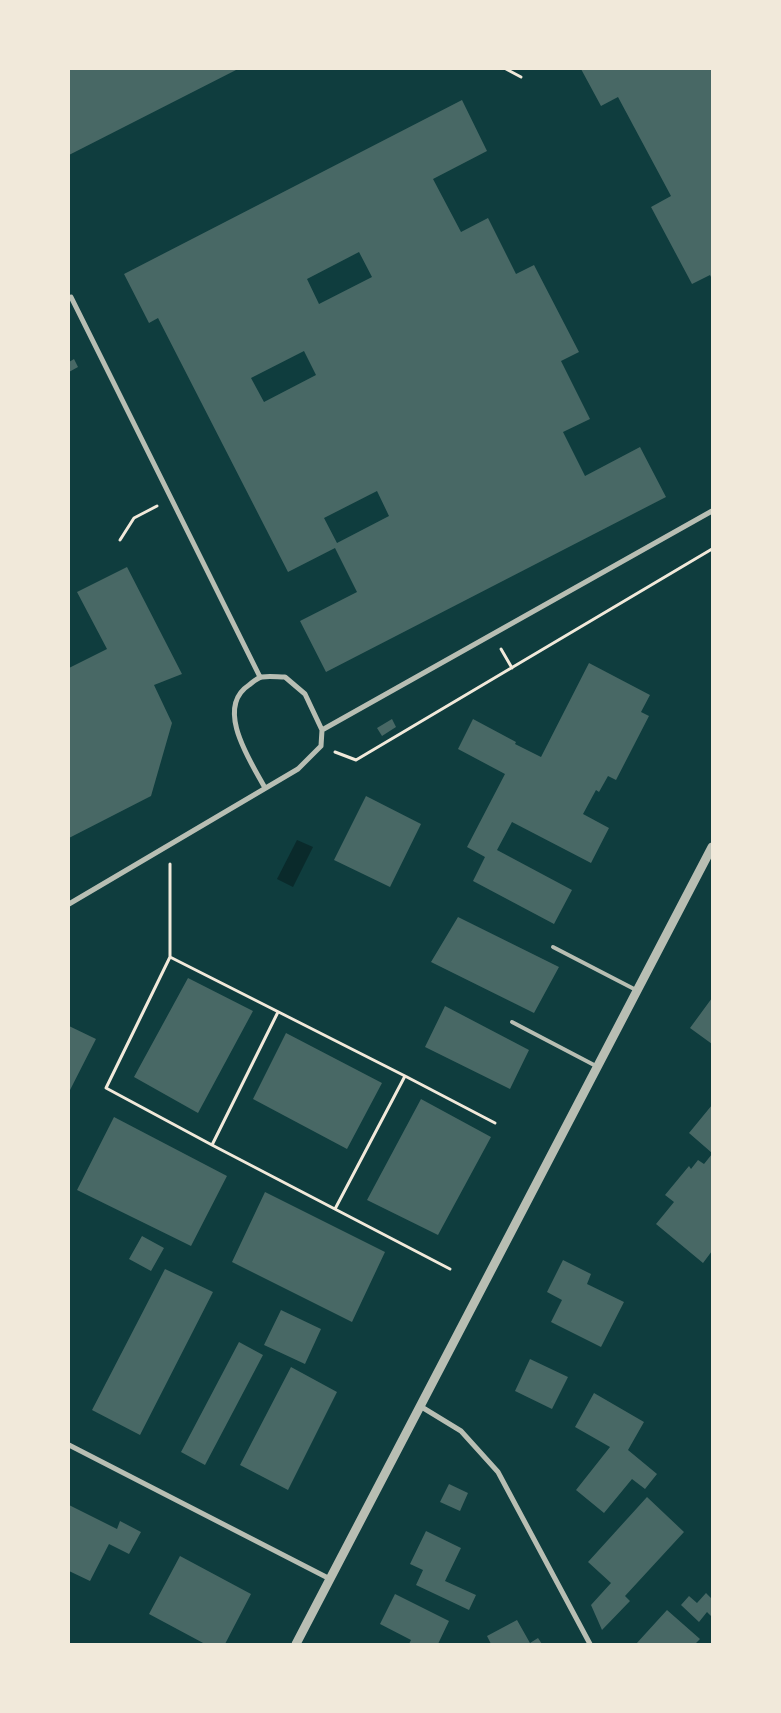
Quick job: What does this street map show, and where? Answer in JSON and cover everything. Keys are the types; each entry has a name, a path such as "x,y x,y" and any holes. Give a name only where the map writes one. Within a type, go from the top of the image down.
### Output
{"street":[{"path":"71,297 260,677"},
{"path":"322,730 712,511"},
{"path":"69,904 298,769 321,746 322,730 305,694 285,677 260,677 242,689 233,708 235,726 265,788"},
{"path":"296,1644 712,847"},
{"path":"420,1406 460,1431 498,1472 590,1644"},
{"path":"69,1445 330,1579"}],"lane":[{"path":"553,947 638,991"},
{"path":"512,1022 598,1068"}],"path":[{"path":"506,69 521,77"},
{"path":"120,540 134,518 171,498"},
{"path":"321,746 356,760 712,549"},
{"path":"494,634 512,668"},
{"path":"171,844 170,957 106,1088 450,1269"},
{"path":"170,957 495,1123"},
{"path":"212,1145 278,1012"},
{"path":"335,1209 405,1076"}],"water":[{"path":"297,840 313,847 293,887 277,879"}],"building":[{"path":"69,69 238,69 69,155"},
{"path":"581,69 712,69 712,279 710,275 692,284 651,207 671,196 618,97 601,106"},
{"path":"462,100 487,151 433,179 461,232 488,218 516,274 534,265 579,352 561,361 590,419 563,432 585,476 640,447 666,497 326,672 300,621 357,592 335,548 288,572 158,318 149,323 124,274","holes":["359,252 372,277 319,304 307,279","304,351 316,375 264,402 251,378","377,491 389,516 337,543 324,518"]},
{"path":"74,359 78,367 69,372 69,362"},
{"path":"127,567 182,674 154,685 172,723 151,796 69,838 69,668 107,649 77,592"},
{"path":"589,663 650,695 641,712 649,716 616,780 608,776 599,792 596,790 583,814 609,828 591,863 512,822 497,850 572,890 554,924 473,881 485,857 467,847 505,774 458,749 473,719 541,757"},
{"path":"392,719 396,727 382,736 377,728"},
{"path":"366,796 421,824 390,887 334,860"},
{"path":"458,917 559,967 534,1013 431,962"},
{"path":"188,978 253,1011 198,1113 134,1077"},
{"path":"712,998 712,1044 690,1028"},
{"path":"445,1006 529,1050 510,1089 425,1047"},
{"path":"69,1026 96,1039 69,1092"},
{"path":"286,1033 382,1083 347,1149 253,1099"},
{"path":"421,1099 491,1137 438,1235 367,1200"},
{"path":"712,1105 712,1153 689,1133"},
{"path":"114,1117 227,1176 191,1246 77,1190"},
{"path":"712,1154 712,1251 703,1263 656,1224 674,1202 665,1195 689,1166 691,1169 698,1160 704,1164"},
{"path":"265,1192 385,1252 352,1322 232,1262"},
{"path":"142,1236 164,1248 151,1271 129,1259"},
{"path":"563,1260 591,1274 587,1284 624,1302 601,1347 551,1322 562,1300 547,1292"},
{"path":"165,1269 213,1292 140,1435 92,1410"},
{"path":"281,1310 321,1329 305,1364 264,1345"},
{"path":"239,1342 263,1355 205,1465 181,1452"},
{"path":"530,1359 568,1377 552,1409 515,1391"},
{"path":"291,1367 337,1392 288,1490 240,1465"},
{"path":"594,1393 644,1422 628,1450 657,1474 645,1489 632,1479 604,1513 576,1490 610,1447 575,1427"},
{"path":"449,1484 468,1493 460,1511 440,1502"},
{"path":"647,1497 684,1532 625,1596 630,1601 602,1630 591,1605 611,1583 588,1562"},
{"path":"69,1505 117,1529 120,1521 141,1532 129,1554 109,1544 90,1581 69,1571"},
{"path":"426,1531 461,1548 445,1581 476,1595 469,1610 416,1585 423,1570 410,1564"},
{"path":"180,1556 251,1594 225,1644 205,1644 149,1614"},
{"path":"706,1593 712,1599 712,1617 707,1612 699,1622 681,1605 689,1596 697,1603"},
{"path":"395,1594 449,1621 438,1644 409,1644 411,1640 380,1624"},
{"path":"667,1610 700,1639 695,1644 636,1644"},
{"path":"517,1620 530,1643 538,1638 542,1644 491,1644 487,1636"}]}
